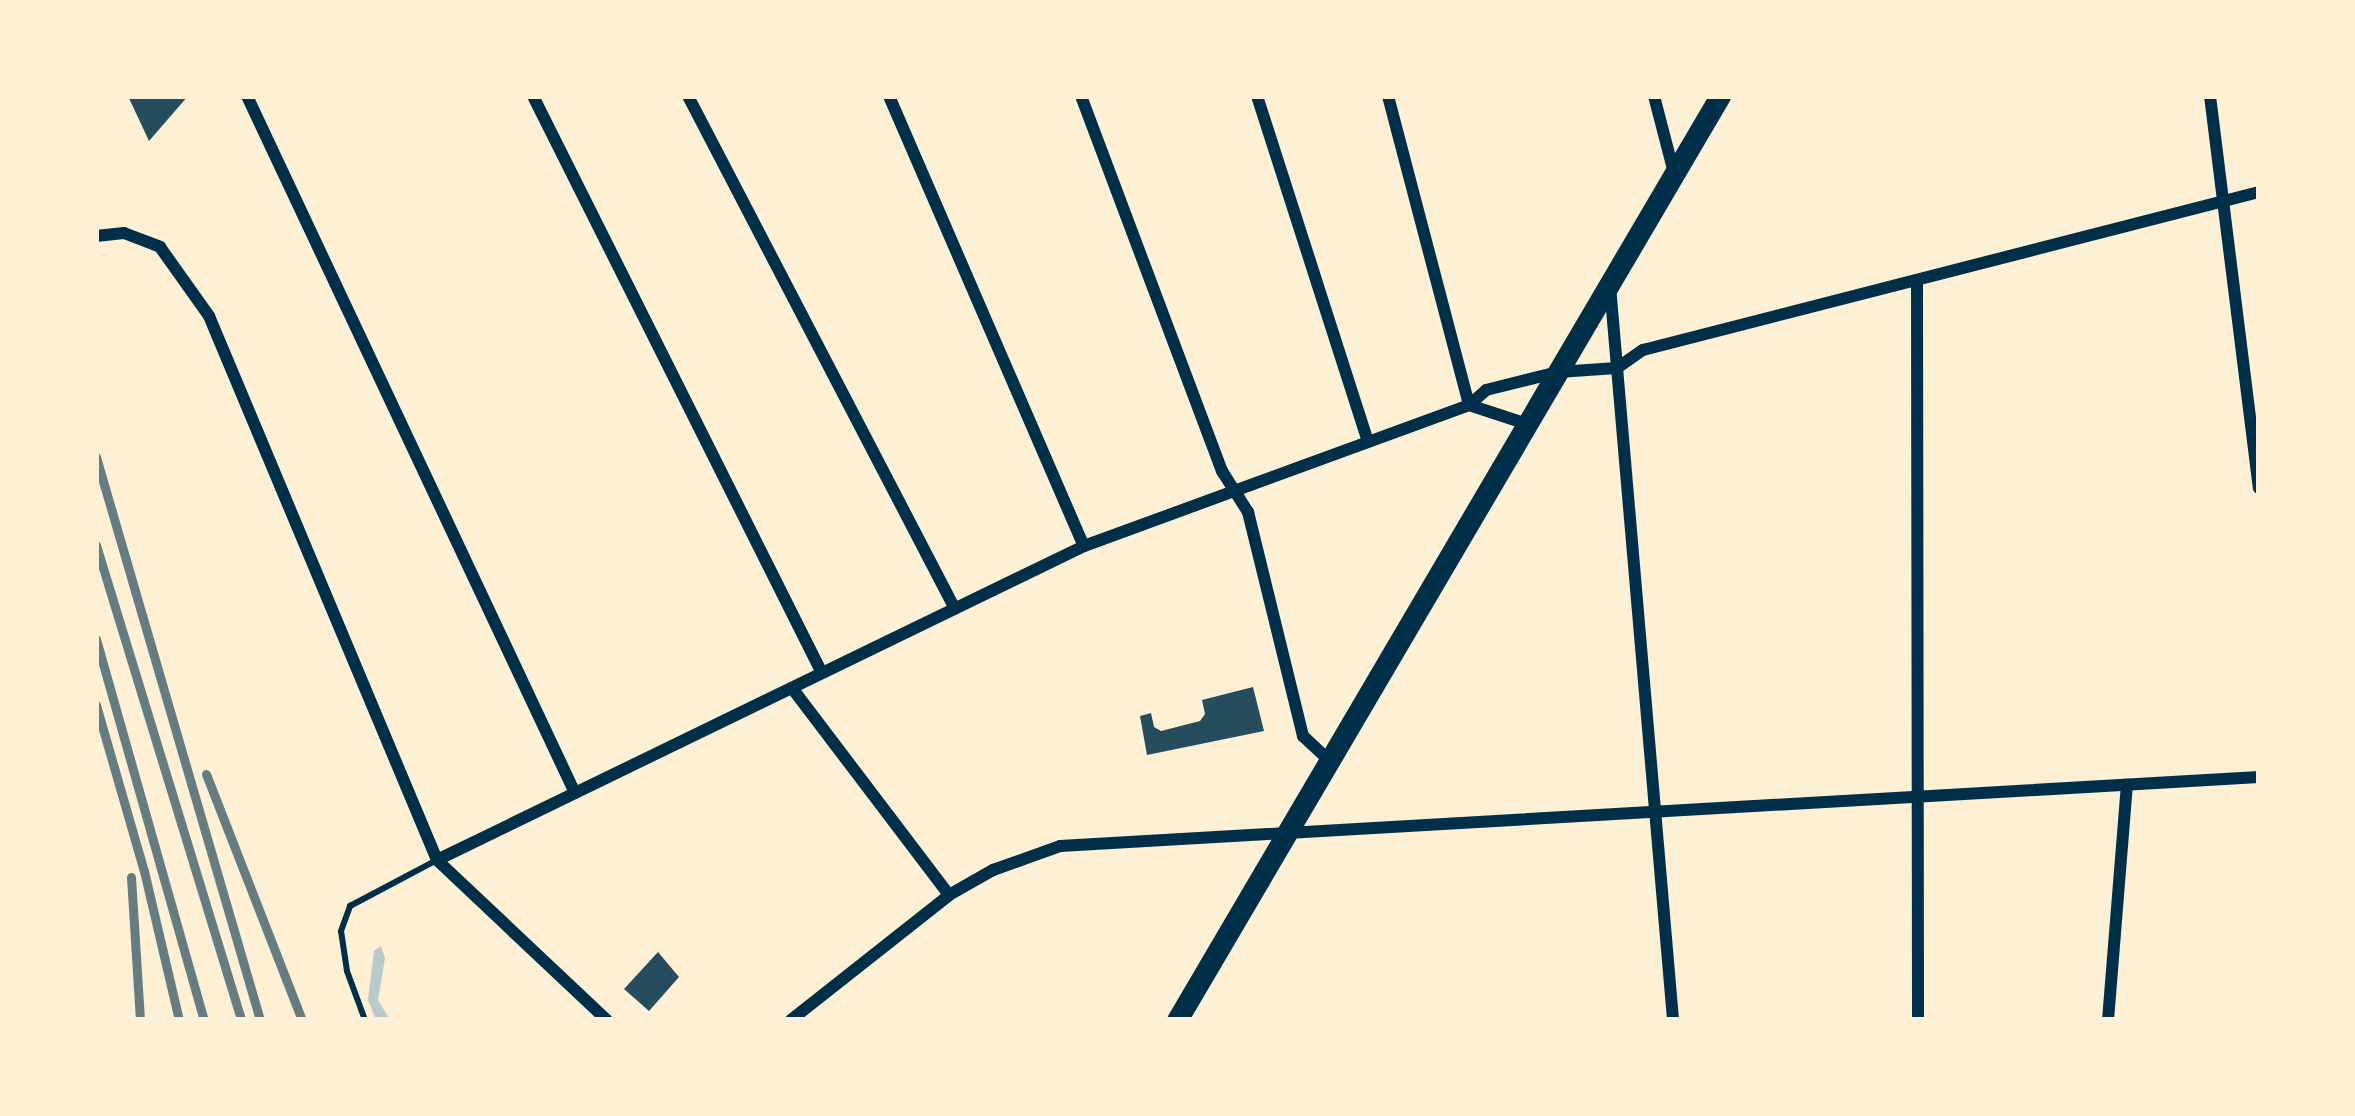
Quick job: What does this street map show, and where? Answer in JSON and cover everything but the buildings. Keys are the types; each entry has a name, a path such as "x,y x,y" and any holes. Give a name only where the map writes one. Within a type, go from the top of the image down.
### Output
{"main road":[{"path":"1177,1020 1720,96"}],"street":[{"path":"247,96 575,793"},
{"path":"533,96 822,673"},
{"path":"688,96 956,609"},
{"path":"889,96 1084,546"},
{"path":"1081,96 1233,491 1248,512 1304,736 1329,760"},
{"path":"1257,96 1368,442"},
{"path":"1388,96 1469,405"},
{"path":"1654,96 1674,175"},
{"path":"2210,96 2259,488"},
{"path":"436,860 1084,546 1469,405 1486,390 1558,372 1618,368 1643,350 2259,191"},
{"path":"96,236 124,233 160,247 208,316 436,860 607,1020"},
{"path":"1917,280 1918,1020"},
{"path":"1610,283 1673,1020"},
{"path":"1469,405 1527,424"},
{"path":"792,688 949,895"},
{"path":"791,1020 949,895 993,870 1060,846 2259,777"},
{"path":"2108,1020 2127,785"}],"lane":[{"path":"365,1020 346,971 341,931 350,906 436,860"}],"shaded area":[{"path":"381,946 385,958 378,1000 390,1020 376,1020 368,1000 374,951"}],"railway":[{"path":"96,457 260,1020"},
{"path":"96,545 241,1020"},
{"path":"96,639 204,1020"},
{"path":"96,705 144,871 179,1020"},
{"path":"206,774 302,1020"},
{"path":"131,877 140,1020"}]}
